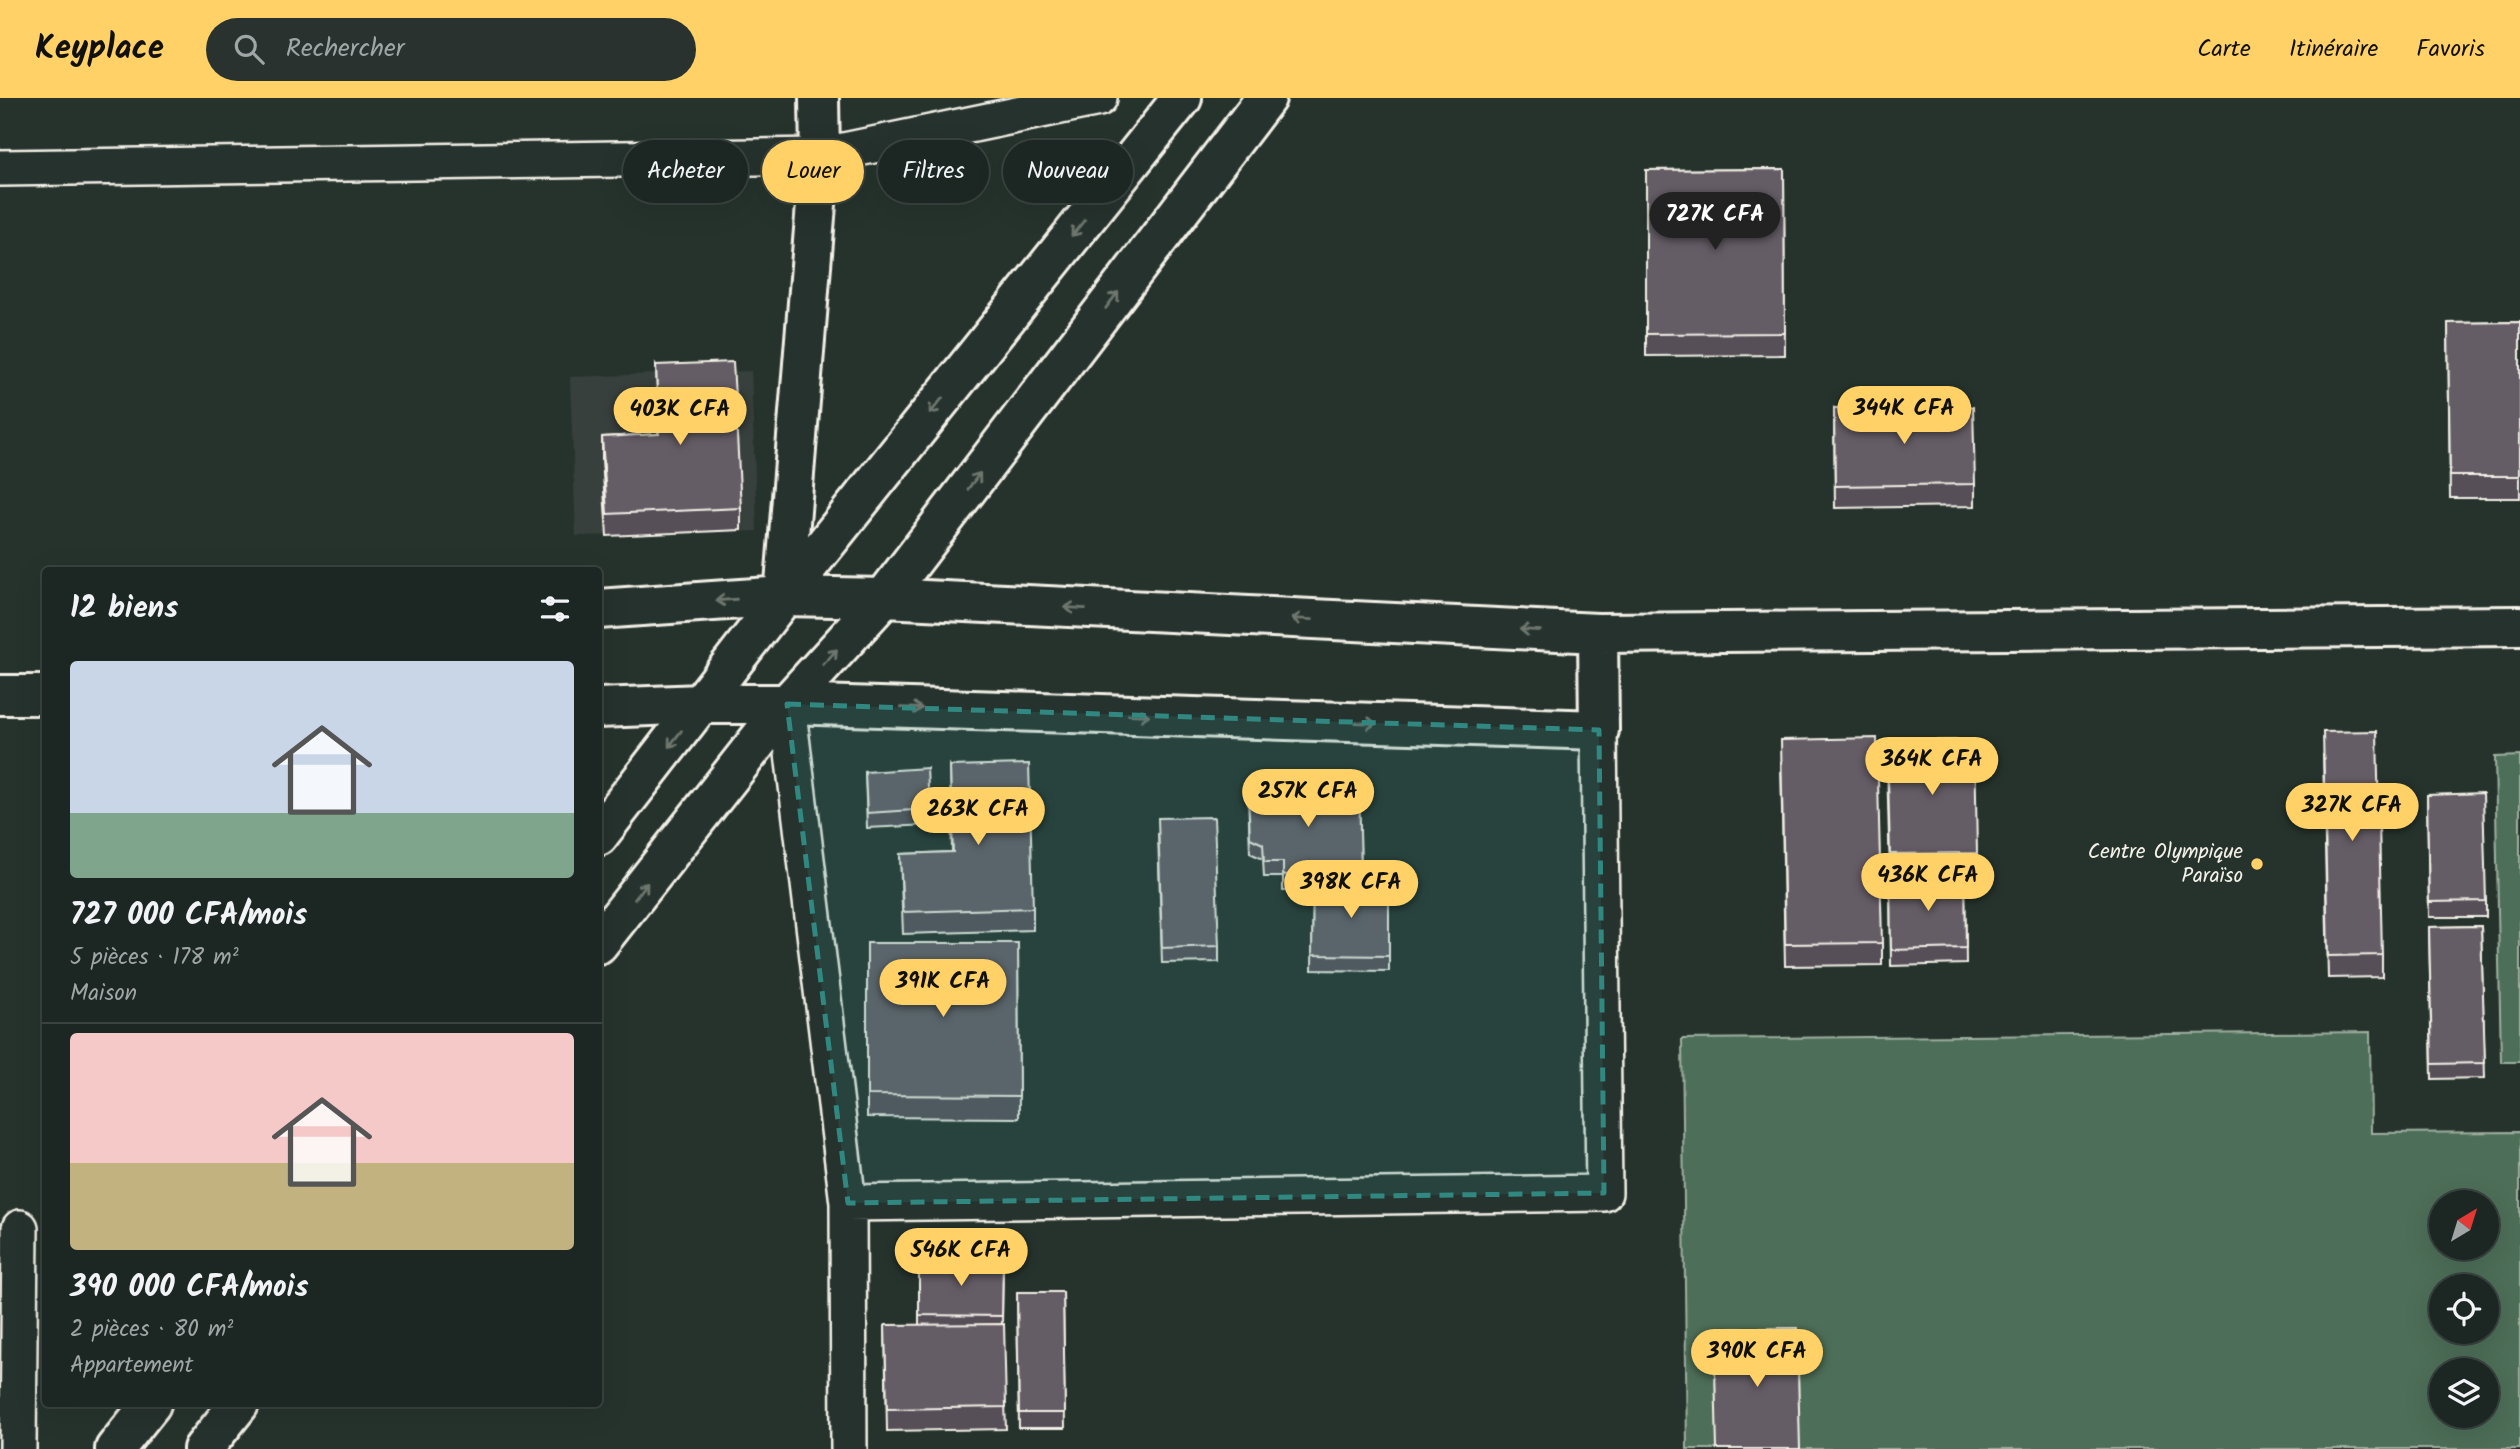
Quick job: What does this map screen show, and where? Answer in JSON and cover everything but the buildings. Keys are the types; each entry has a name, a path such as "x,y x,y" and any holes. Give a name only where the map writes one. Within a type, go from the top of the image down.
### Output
{"street":[{"path":"819,98 820,140"},
{"path":"864,147 1099,98"},
{"path":"602,831 785,596 1182,98"},
{"path":"602,939 787,704 884,598 1266,98"},
{"path":"0,167 762,157"},
{"path":"785,596 816,203"},
{"path":"602,609 785,596 884,598 1598,633 2520,625"},
{"path":"848,1203 1604,1193 1598,633"},
{"path":"0,695 42,695"},
{"path":"787,704 848,1203 849,1449"},
{"path":"602,708 787,704 1599,730"},
{"path":"18,1449 22,1227"},
{"path":"115,1449 149,1407"},
{"path":"203,1449 237,1407"}],"highlighted area":[{"path":"787,704 1599,730 1604,1193 848,1203"}],"shaded area":[{"path":"751,371 757,531 576,536 570,377"}],"green space":[{"path":"2520,756 2520,1062 2501,1062 2495,757"},
{"path":"2370,1032 2371,1133 2520,1132 2520,1449 1687,1449 1682,1039"}],"place":[{"name":"Centre Olympique Paraïso","path":"2257,864"}]}
